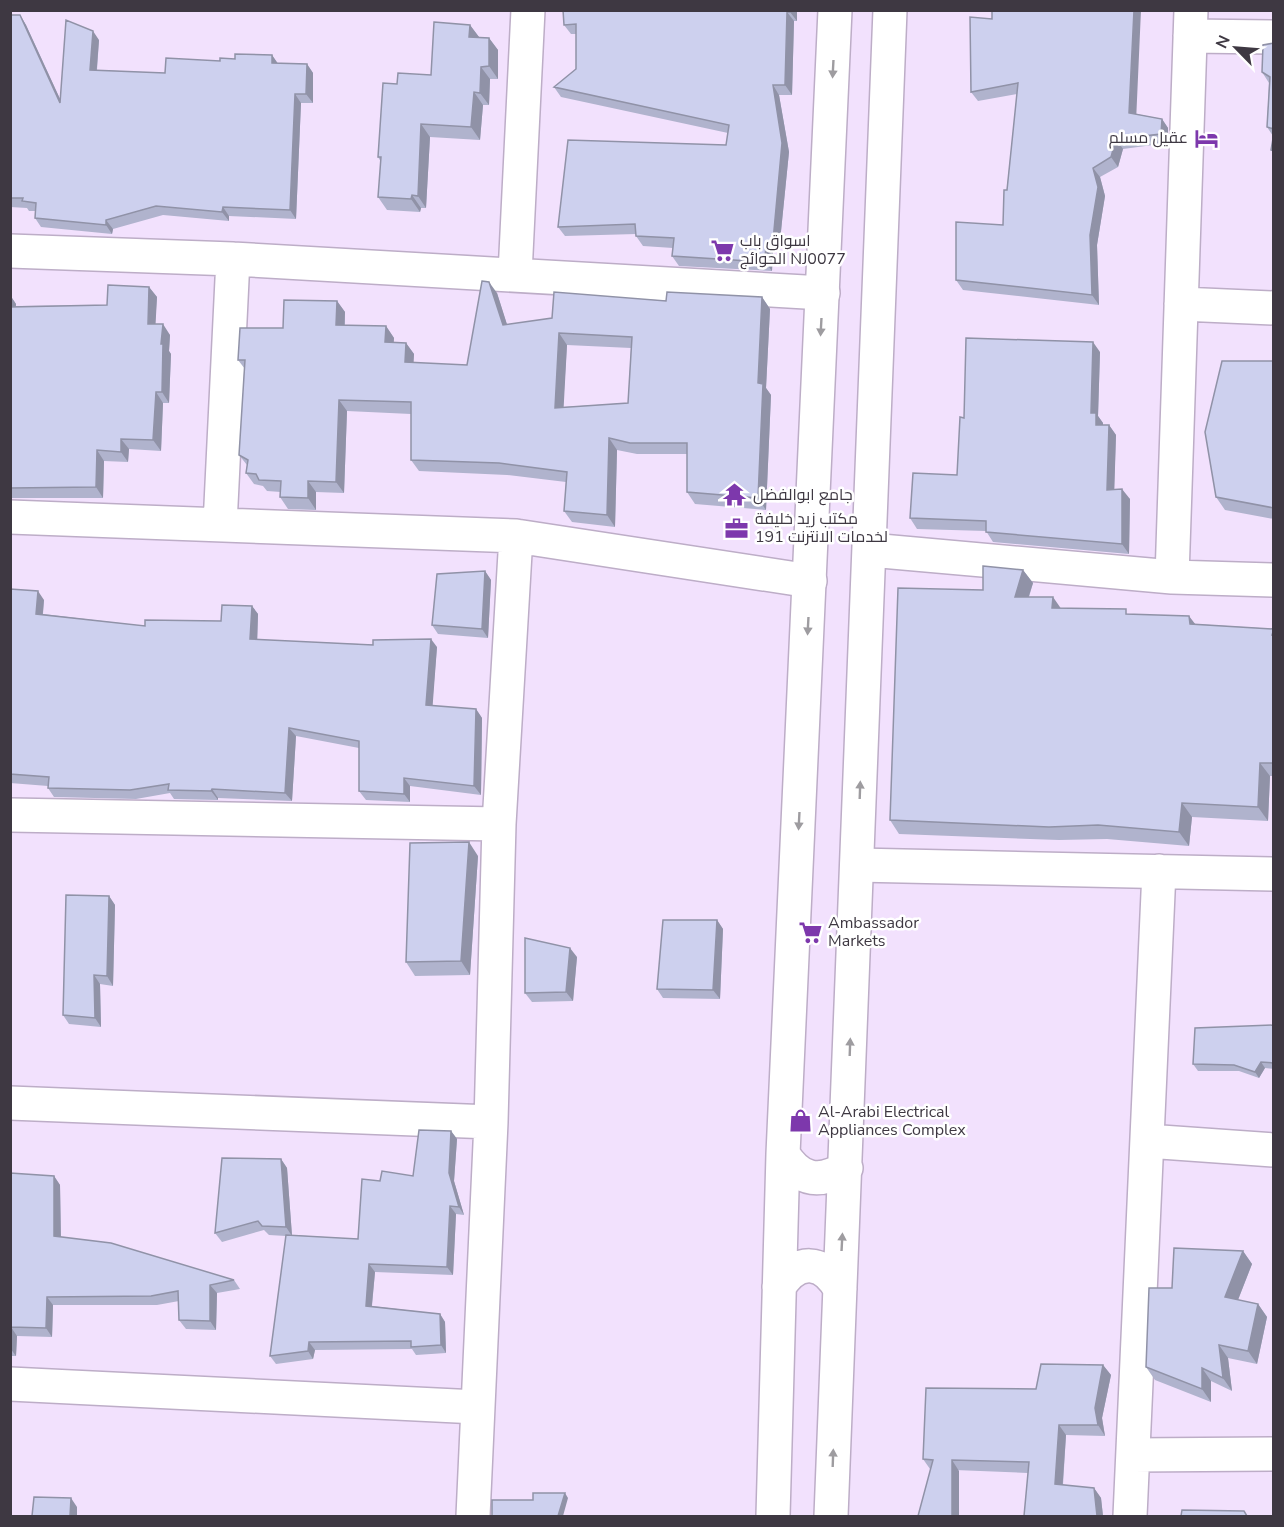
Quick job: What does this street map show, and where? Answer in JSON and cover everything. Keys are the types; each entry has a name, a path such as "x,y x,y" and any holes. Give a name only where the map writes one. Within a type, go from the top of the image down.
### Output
{"street":[{"path":"515,274 528,10"},
{"path":"773,1516 783,1154 835,10"},
{"path":"831,1516 890,10"},
{"path":"1172,577 1191,23 1274,37"},
{"path":"10,251 233,259 823,293"},
{"path":"220,525 233,259"},
{"path":"1181,304 1274,308"},
{"path":"10,517 516,536 810,580"},
{"path":"473,1516 491,1122 500,824 516,536"},
{"path":"870,550 1172,577 1274,580"},
{"path":"10,815 500,824"},
{"path":"857,865 1274,874"},
{"path":"1130,1516 1159,871"},
{"path":"10,1103 491,1122"},
{"path":"1146,1142 1274,1150"},
{"path":"783,1154 791,1167 804,1176 818,1179 833,1176 846,1168"},
{"path":"779,1287 787,1274 802,1266 818,1267 832,1275 840,1288"},
{"path":"10,1384 477,1407"},
{"path":"1133,1455 1274,1454"}],"building":[{"path":"563,10 790,10 787,12 785,85 773,85 782,143 773,241 766,241 765,262 672,256 674,238 636,236 635,224 558,227 568,140 726,145 729,125 554,87 576,69 576,24 564,25"},
{"path":"992,10 1134,10 1129,113 1162,119 1161,134 1116,139 1111,157 1093,168 1098,187 1090,235 1092,295 956,280 956,222 1003,225 1004,190 1007,190 1018,83 971,92 970,17 992,19"},
{"path":"10,15 20,15 60,103 66,20 93,31 90,70 165,73 166,58 220,61 220,58 235,59 235,54 272,55 272,63 307,64 306,94 295,94 290,210 223,207 222,212 156,206 106,220 106,225 35,218 36,203 22,201 23,198 10,198"},
{"path":"434,22 470,25 469,37 489,38 489,66 481,67 480,93 474,92 471,127 421,124 418,196 412,195 411,199 378,197 383,83 397,84 398,73 431,75"},
{"path":"1274,43 1274,129 1267,127 1270,77 1262,72 1263,45"},
{"path":"1274,133 1274,151 1271,150"},
{"path":"482,281 489,282 503,325 552,318 554,292 666,301 667,292 762,297 758,383 763,384 758,498 687,492 687,443 630,443 609,438 607,515 564,511 567,472 499,463 411,460 411,402 339,400 336,482 308,481 308,498 280,497 281,481 259,480 256,474 246,473 248,460 239,455 245,360 238,360 240,328 283,328 284,300 337,301 336,325 386,326 385,342 406,343 405,362 467,365","holes":["559,333 632,337 628,403 555,408"]},
{"path":"108,285 149,287 148,324 163,324 162,392 156,392 153,440 121,439 121,452 97,450 96,487 10,488 10,307 107,305"},
{"path":"966,338 1093,342 1091,413 1096,413 1096,425 1109,425 1107,490 1122,489 1122,544 986,532 986,521 910,518 913,473 957,475 960,417 964,418"},
{"path":"1222,361 1274,361 1274,508 1216,497 1205,432"},
{"path":"983,566 1023,570 1015,597 1053,597 1052,608 1126,609 1126,614 1189,616 1190,624 1274,629 1272,635 1274,635 1274,763 1260,763 1258,807 1182,803 1179,832 1098,825 1049,827 890,820 898,588 983,590"},
{"path":"485,571 482,629 432,625 437,574"},
{"path":"10,589 38,591 36,614 145,626 145,620 221,621 222,605 252,606 250,639 373,645 373,640 431,639 426,705 476,709 474,786 404,778 404,794 359,791 359,741 289,728 285,793 212,789 211,791 168,790 169,784 130,790 48,788 49,777 10,774"},
{"path":"469,842 461,961 406,962 410,843"},
{"path":"66,895 109,896 107,976 94,975 95,1018 63,1015"},
{"path":"663,920 717,920 713,990 657,989"},
{"path":"525,938 570,948 566,992 525,993"},
{"path":"1274,1025 1274,1063 1261,1062 1255,1072 1234,1065 1193,1064 1195,1028"},
{"path":"419,1130 451,1131 449,1173 459,1207 450,1206 447,1267 369,1264 366,1306 440,1314 441,1345 411,1347 411,1341 309,1342 308,1351 270,1356 286,1235 358,1239 362,1179 380,1181 382,1171 413,1176"},
{"path":"222,1158 281,1159 286,1227 262,1226 258,1221 215,1233"},
{"path":"10,1173 54,1176 54,1236 111,1243 234,1280 210,1285 210,1321 179,1320 178,1291 151,1296 47,1297 46,1328 11,1327 10,1330"},
{"path":"1174,1248 1243,1251 1225,1297 1258,1304 1248,1351 1219,1345 1223,1378 1202,1368 1202,1389 1146,1367 1149,1288 1172,1288"},
{"path":"1041,1364 1103,1365 1095,1408 1098,1425 1059,1425 1055,1484 1094,1488 1097,1516 1024,1516 1029,1462 952,1460 952,1516 918,1516 933,1460 923,1459 926,1388 1036,1389"},
{"path":"533,1493 565,1493 558,1516 492,1516 492,1500 533,1500"},
{"path":"34,1497 71,1498 70,1516 32,1516"},
{"path":"1182,1510 1244,1511 1247,1516 1181,1516"}],"place":[{"name":"عقيل مسلم","path":"1206,138"},
{"name":"اسواق باب الحوائج NJ0077","path":"722,250"},
{"name":"جامع ابوالفضل","path":"735,495"},
{"name":"مكتب زيد خليفة لخدمات الانترنت 191","path":"737,528"},
{"name":"Ambassador Markets","path":"810,932"},
{"name":"Al-Arabi Electrical Appliances Complex","path":"800,1121"}]}
